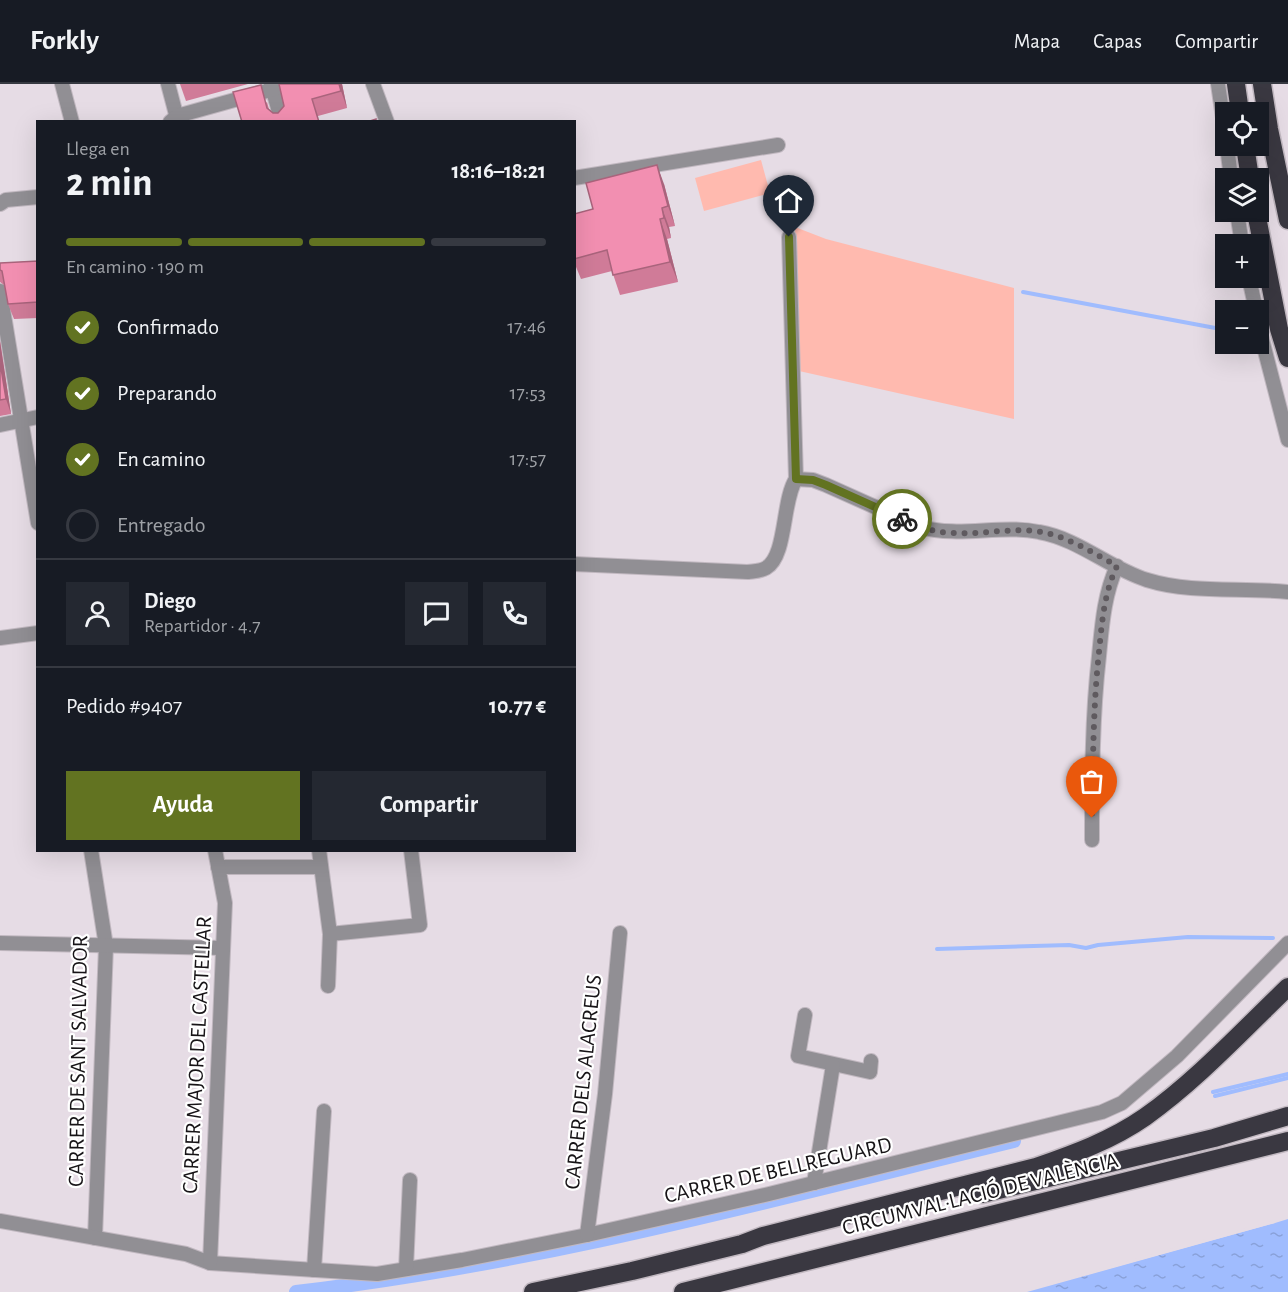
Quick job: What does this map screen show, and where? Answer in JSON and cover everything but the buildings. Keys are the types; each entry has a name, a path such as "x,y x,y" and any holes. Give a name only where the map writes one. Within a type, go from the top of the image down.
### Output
{"highway":[{"path":"1236,84 1239,102"},
{"path":"1262,84 1288,220"},
{"path":"1258,222 1277,319 1288,358"},
{"path":"533,1292 742,1244 764,1236 1036,1167 1100,1143 1144,1118 1184,1085 1288,987"},
{"name":"CIRCUMVAL·LACIÓ DE VALÈNCIA","path":"742,1244 765,1242 1041,1180 1214,1138 1288,1116"},
{"name":"CIRCUMVAL·LACIÓ DE VALÈNCIA","path":"683,1292 1288,1142"}],"street":[{"path":"62,84 71,120"},
{"path":"168,84 175,120 272,87 292,84"},
{"path":"373,84 386,120"},
{"path":"1218,84 1221,102"},
{"path":"272,87 281,120"},
{"path":"576,178 778,145"},
{"path":"0,204 6,200 36,197"},
{"path":"576,564 748,572 766,568 773,563 778,550 787,503 796,479 789,237"},
{"path":"0,291 36,511"},
{"path":"1266,354 1288,440"},
{"path":"0,425 36,417"},
{"path":"796,479 813,480 826,485 920,527 954,533 1017,530 1063,538 1132,575 1164,585 1198,589 1288,592"},
{"path":"1092,840 1096,679 1108,585 1117,566"},
{"path":"0,638 36,633"},
{"name":"CARRER DE SANT SALVADOR","path":"91,852 106,946 95,1238"},
{"name":"CARRER MAJOR DEL CASTELLAR","path":"210,1263 225,903 215,852"},
{"path":"319,852 330,934 328,986"},
{"path":"330,934 420,925 411,852"},
{"path":"218,867 321,867"},
{"name":"CARRER DELS ALACREUS","path":"587,1235 605,1094 620,933"},
{"path":"0,943 223,948"},
{"name":"CARRER DE BELLREGUARD","path":"0,1221 186,1254 210,1263 377,1274 587,1235 1095,1115 1122,1103 1177,1056 1288,943"},
{"path":"806,1015 798,1056 870,1072 871,1060"},
{"path":"814,1183 833,1065"},
{"path":"314,1270 324,1111"},
{"path":"406,1269 410,1180"}],"shaded area":[{"path":"761,160 770,193 704,211 695,178"},
{"path":"795,227 826,239 1014,288 1014,419 799,371"}],"water":[{"path":"1288,1219 1288,1292 1027,1292 1275,1223"}],"pier":[{"path":"1274,1220 1275,1223 1024,1292 1027,1289"}],"waterway":[{"path":"1023,292 1215,328"},
{"path":"937,949 1069,945 1086,948 1188,937 1273,938"},
{"path":"1213,1092 1288,1074"},
{"path":"1215,1096 1288,1078"},
{"path":"296,1292 387,1280 567,1247 746,1207 1014,1141"},
{"path":"331,1292 476,1269 588,1247 1014,1145"}],"way so far":[{"path":"902,519 934,531 954,533 1017,530 1038,532 1063,538 1117,566 1108,585 1096,679 1092,818"}],"route":[{"path":"789,237 796,479 813,480 902,519"}]}
